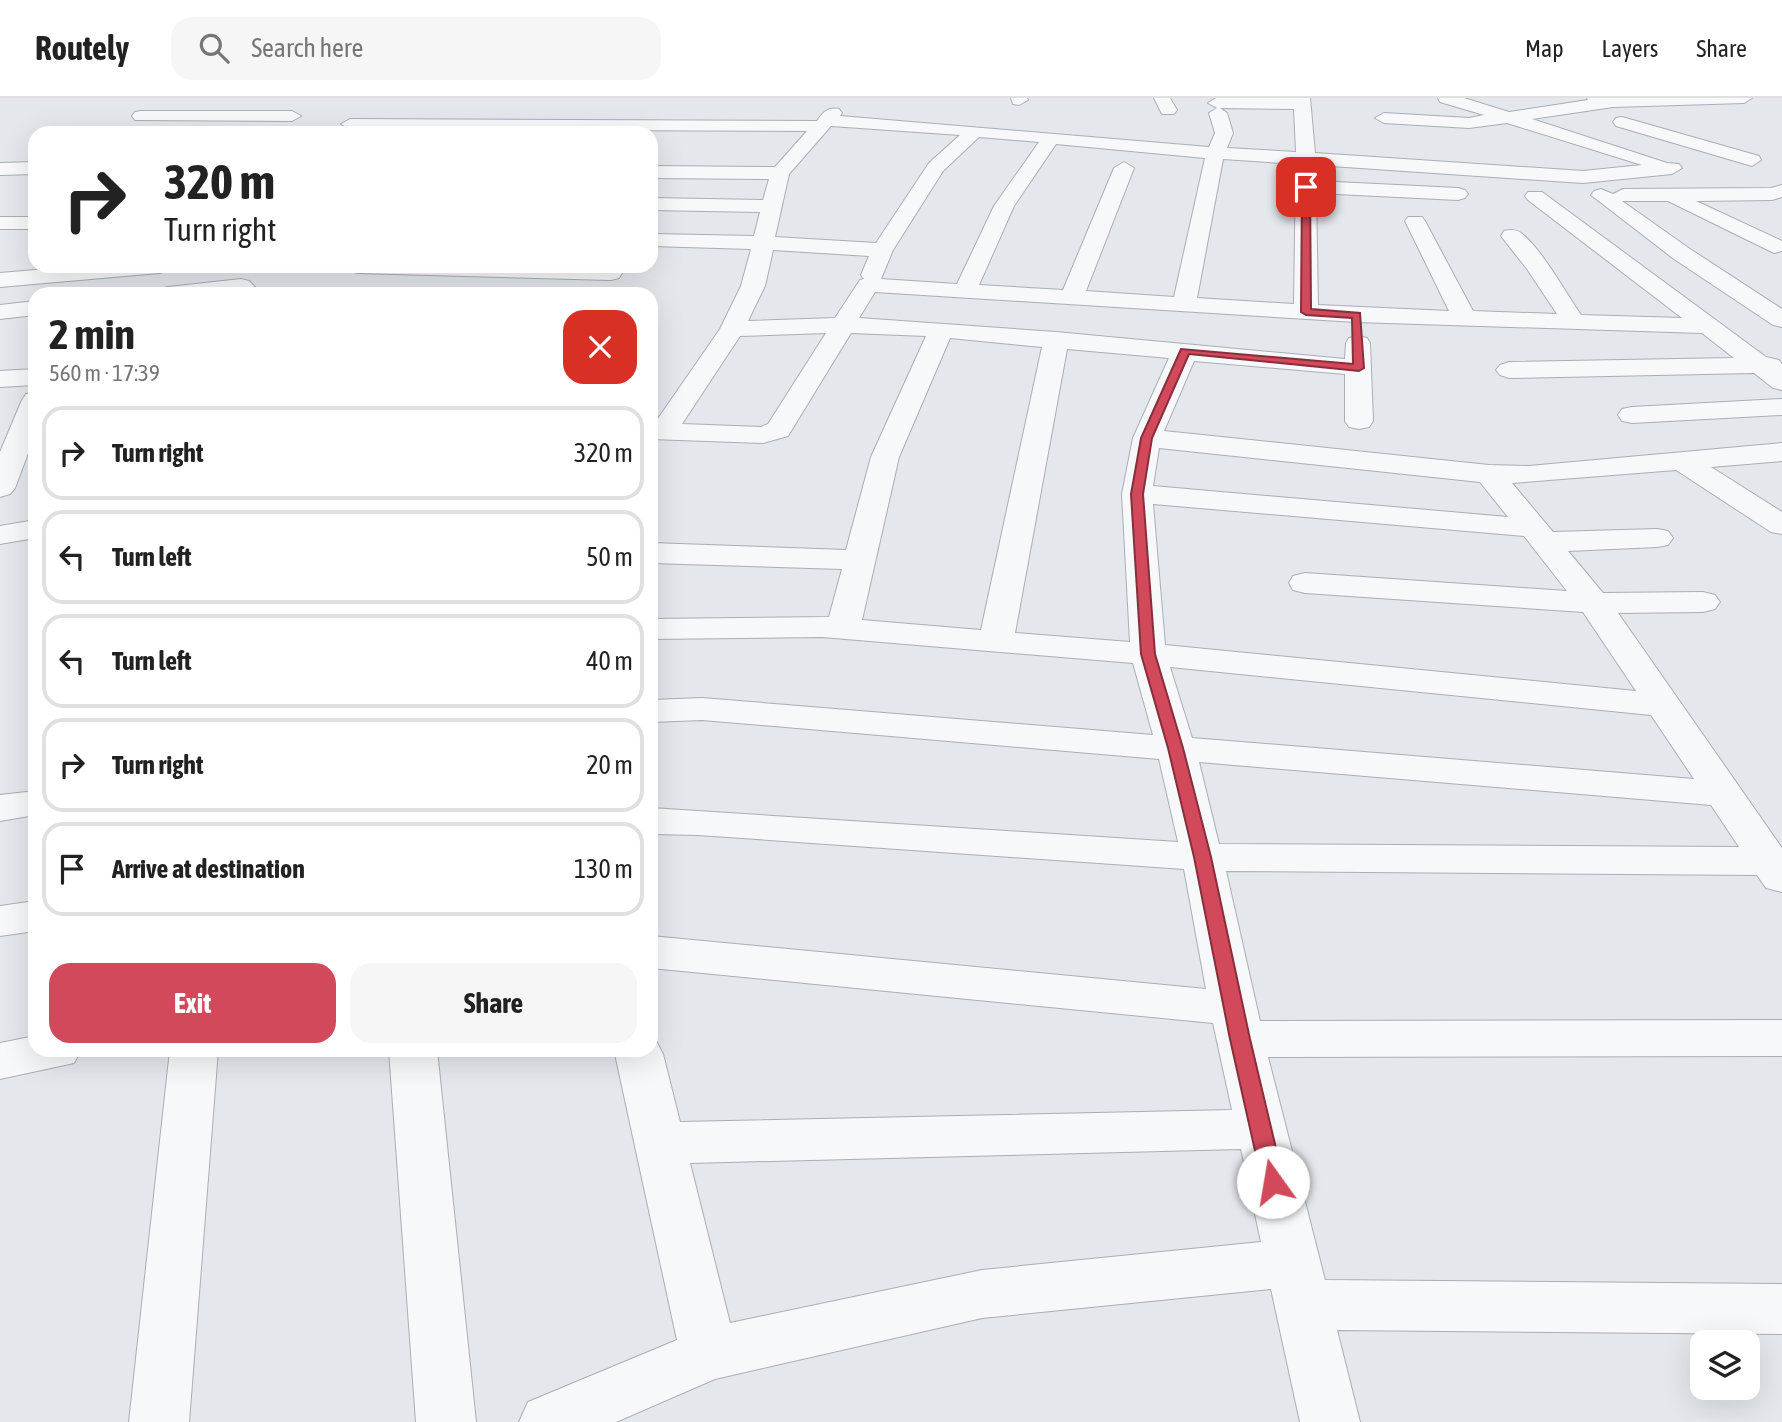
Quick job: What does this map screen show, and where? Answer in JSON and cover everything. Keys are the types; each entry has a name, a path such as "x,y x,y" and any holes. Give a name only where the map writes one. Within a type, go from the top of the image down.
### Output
{"street":[{"path":"173,98 137,120 292,117"},
{"path":"1381,98 1390,164"},
{"path":"1446,98 1685,172 1779,194"},
{"path":"1595,98 1613,102"},
{"path":"1384,118 1455,124 1613,102 1744,98"},
{"path":"1184,304 1216,140 1218,108 1302,101 1306,159 1306,312"},
{"path":"602,126 614,105"},
{"path":"349,126 362,107"},
{"path":"628,126 830,111 975,131 1140,128"},
{"path":"658,429 732,328 753,286 780,173 830,111"},
{"path":"1622,122 1752,160"},
{"path":"1455,124 1477,169"},
{"path":"1048,130 1216,140 1306,159 1593,177 1685,172"},
{"path":"965,291 1004,206 1048,130"},
{"path":"872,275 882,250 936,167 975,131"},
{"path":"776,146 803,147"},
{"path":"1548,154 1559,161 1569,174"},
{"path":"1719,169 1772,154"},
{"path":"0,169 28,168"},
{"path":"1072,298 1124,168"},
{"path":"658,172 780,173"},
{"path":"1306,187 1477,195"},
{"path":"1779,194 1524,196 1708,326 1771,365 1782,382"},
{"path":"1601,195 1682,254 1782,320"},
{"path":"1669,195 1779,251"},
{"path":"658,204 770,206"},
{"path":"1415,221 1465,319"},
{"path":"0,223 28,222"},
{"path":"1512,236 1536,265 1575,323"},
{"path":"658,240 882,250"},
{"path":"1744,248 1779,251"},
{"path":"1682,254 1709,251"},
{"path":"0,280 80,273"},
{"path":"658,430 763,435 778,430 868,285 1356,315 1708,326"},
{"path":"0,312 28,309"},
{"path":"1356,315 1359,421"},
{"path":"732,328 844,326 941,330 1359,368"},
{"path":"843,629 885,457 941,330"},
{"path":"996,641 1056,339"},
{"path":"1185,351 1147,438 1137,494 1148,654 1202,857 1237,1024 1330,1422"},
{"path":"1509,370 1771,365"},
{"path":"0,379 28,377"},
{"path":"1632,415 1782,407"},
{"path":"0,488 28,418"},
{"path":"1147,438 1489,474 1529,475 1782,452"},
{"path":"1681,461 1782,524"},
{"path":"1489,474 1594,603 1775,870"},
{"path":"1137,494 1539,535 1657,538"},
{"path":"0,535 28,531"},
{"path":"658,553 859,560"},
{"path":"1304,583 1594,603 1703,603"},
{"path":"658,629 843,629 1148,654 1665,705"},
{"path":"658,711 702,709 1723,794"},
{"path":"0,808 28,804"},
{"path":"658,821 1202,857 1775,870"},
{"path":"0,921 28,917"},
{"path":"658,953 1237,1024 1782,1038"},
{"path":"2,1067 34,1057"},
{"path":"159,1422 193,1057"},
{"path":"414,1057 446,1422"},
{"path":"640,1057 709,1354"},
{"path":"660,1143 1261,1129"},
{"path":"548,1422 709,1354 982,1294 1297,1284 1782,1308"}],"route":[{"path":"1273,1182 1202,857 1148,654 1137,494 1147,438 1185,351 1359,368 1356,315 1306,312 1306,187"}]}
